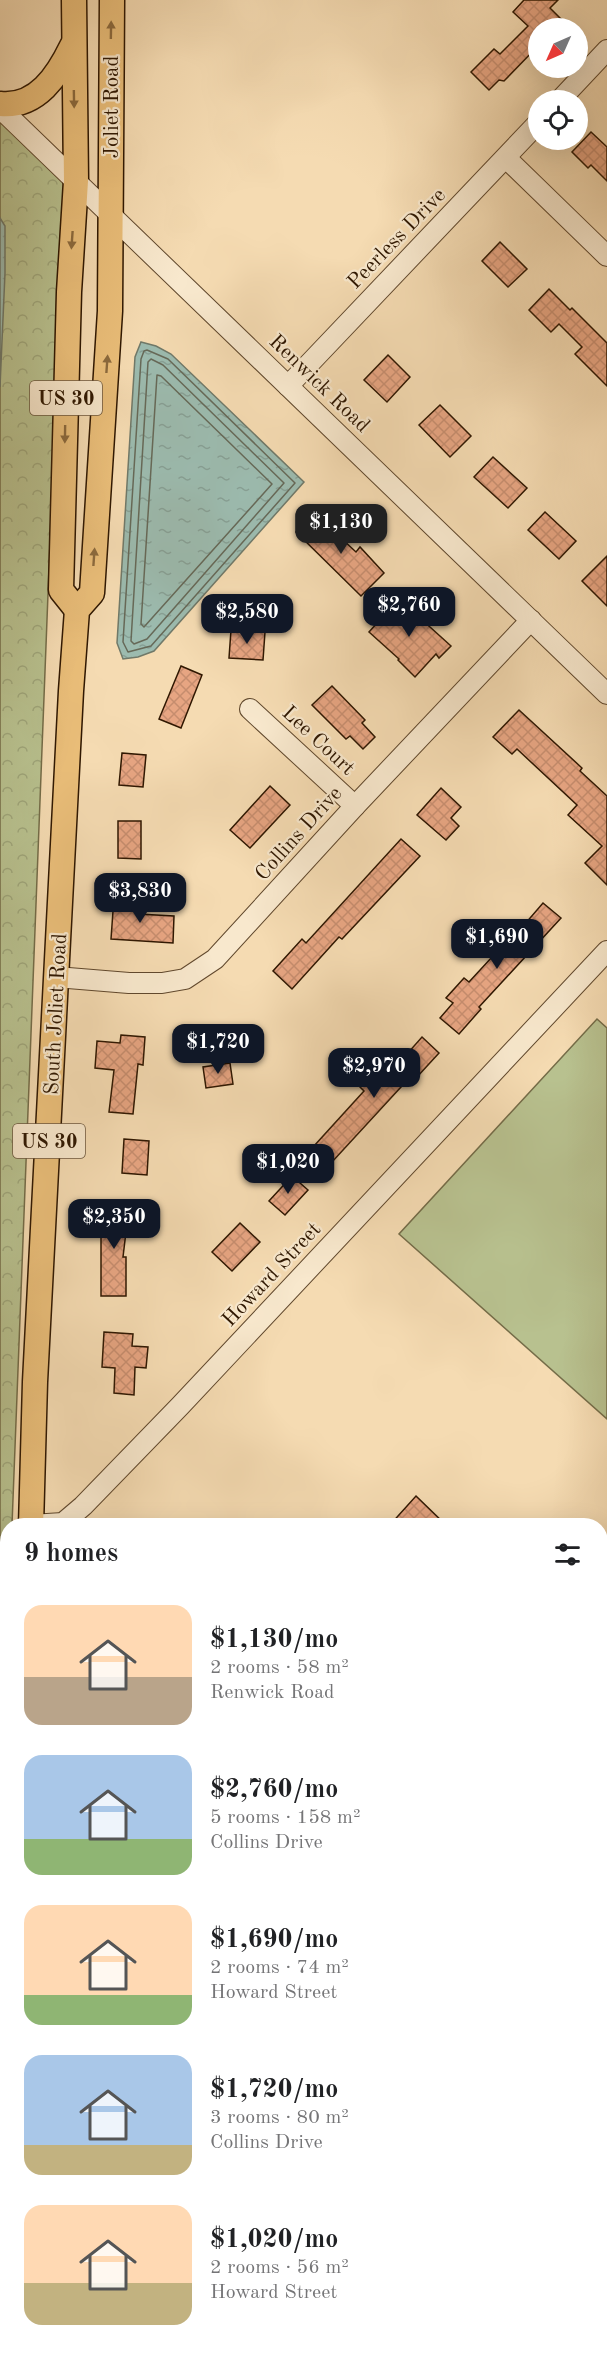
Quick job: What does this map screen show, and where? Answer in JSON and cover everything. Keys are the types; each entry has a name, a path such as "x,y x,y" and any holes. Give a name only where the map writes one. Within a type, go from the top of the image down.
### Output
{"main road":[{"name":"Joliet Road","path":"74,0 76,181"},
{"name":"Joliet Road","path":"111,215 112,0"},
{"path":"0,106 26,101 40,92 61,68 74,41"},
{"name":"US 30","path":"76,181 69,292 61,590 77,610"},
{"name":"South Joliet Road","path":"31,1518 35,1382 77,610 92,593 110,311 111,215"}],"street":[{"path":"569,90 607,50"},
{"name":"Renwick Road","path":"0,106 607,694"},
{"name":"Peerless Drive","path":"288,386 528,134"},
{"path":"506,158 607,256"},
{"name":"Collins Drive","path":"56,977 129,983 162,983 185,979 215,959 355,806 531,620"},
{"name":"Lee Court","path":"250,710 355,806"},
{"name":"Howard Street","path":"69,1518 204,1380 607,951"}],"green space":[{"path":"0,118 64,180 12,1518 0,1518"},
{"path":"597,1019 607,1028 607,1419 399,1234"}],"water":[{"path":"0,218 5,226 5,273 0,387"},
{"path":"141,342 156,346 171,354 304,482 154,651 138,657 123,659 117,643 135,357"}],"building":[{"path":"524,0 558,0 550,8 560,18 528,18 528,26 513,12"},
{"path":"528,26 528,56 504,81 499,80 489,90 471,72 494,49 500,54"},
{"path":"591,132 607,147 607,181 591,165 588,168 572,152 588,150 588,135"},
{"path":"500,242 527,269 508,287 482,261"},
{"path":"549,289 607,343 607,386 575,354 582,347 559,324 551,332 529,310"},
{"path":"388,355 410,377 387,402 364,380"},
{"path":"440,405 471,436 450,457 419,425"},
{"path":"493,457 527,488 508,508 474,477"},
{"path":"545,512 576,541 559,559 528,530"},
{"path":"314,513 356,552 360,547 384,573 361,596 296,532"},
{"path":"607,556 607,606 582,581"},
{"path":"399,599 451,646 439,658 436,654 415,677 369,632"},
{"path":"231,630 265,632 263,660 229,658"},
{"path":"181,666 202,675 181,728 159,719"},
{"path":"332,686 365,720 362,723 375,737 363,749 350,736 346,739 312,705"},
{"path":"519,710 582,768 580,771 607,796 607,885 585,863 602,846 568,815 577,805 517,749 512,754 493,737"},
{"path":"122,753 146,755 143,787 119,785"},
{"path":"270,786 290,805 250,848 230,830"},
{"path":"441,788 461,807 451,818 459,826 446,840 417,815"},
{"path":"118,821 141,821 141,859 118,858"},
{"path":"401,839 420,856 342,939 339,937 292,989 273,971 302,939 306,943"},
{"path":"114,897 139,899 138,914 174,916 173,943 111,939"},
{"path":"543,903 561,918 479,1007 481,1009 459,1034 440,1018 453,1003 446,998 464,978 469,982 504,944 506,946"},
{"path":"121,1035 145,1037 143,1065 138,1064 133,1114 109,1112 114,1070 95,1068 97,1041 120,1043"},
{"path":"422,1037 439,1053 417,1077 413,1074 332,1162 314,1146 364,1091 354,1081 368,1066 384,1080"},
{"path":"230,1063 233,1084 206,1088 203,1067"},
{"path":"124,1139 149,1141 147,1175 122,1173"},
{"path":"292,1176 308,1190 285,1215 269,1201"},
{"path":"104,1203 129,1207 123,1257 126,1257 126,1296 101,1296 101,1233"},
{"path":"240,1223 260,1242 232,1271 212,1252"},
{"path":"104,1332 133,1334 132,1346 148,1347 146,1368 135,1367 134,1395 114,1393 115,1368 102,1367"},
{"path":"416,1496 439,1518 396,1518"}]}
